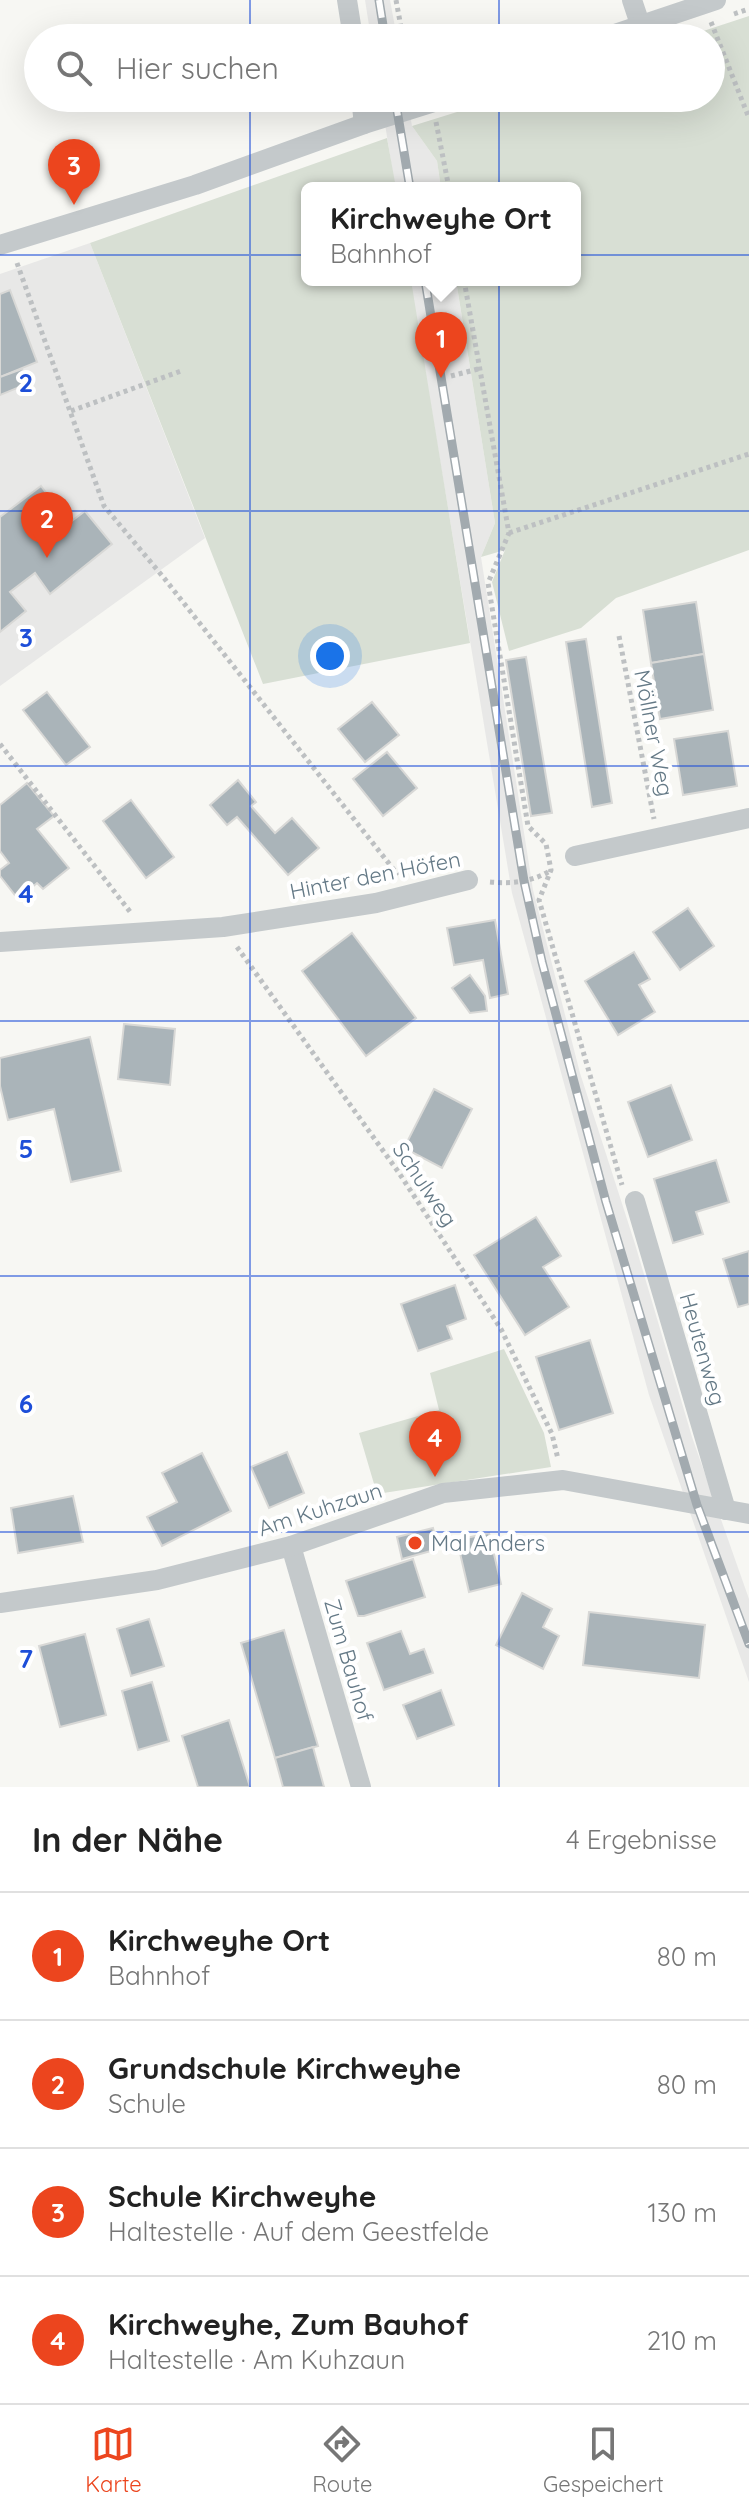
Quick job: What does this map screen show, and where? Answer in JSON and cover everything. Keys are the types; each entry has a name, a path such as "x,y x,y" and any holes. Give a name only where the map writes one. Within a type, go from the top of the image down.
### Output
{"street":[{"path":"347,0 351,24"},
{"path":"632,0 640,24 710,2"},
{"path":"363,112 364,124"},
{"path":"5,243 195,185 403,112"},
{"path":"575,856 749,818"},
{"name":"Hinter den Höfen","path":"2,938 223,927 376,903 468,880"},
{"name":"Heutenweg","path":"635,1201 726,1510"},
{"name":"Am Kuhzaun","path":"0,1603 157,1580 291,1546 443,1493 563,1480 749,1514"},
{"name":"Zum Bauhof","path":"291,1546 361,1787"}],"path":[{"path":"396,0 400,24"},
{"path":"710,2 717,24"},
{"path":"725,47 749,118"},
{"path":"438,112 448,182"},
{"path":"5,243 71,411 104,506 413,895"},
{"path":"465,286 509,533 488,583 528,826 546,844 551,870 539,900 624,1188 635,1201"},
{"path":"451,376 478,369"},
{"path":"71,411 181,371"},
{"path":"509,533 749,454"},
{"name":"Möllner Weg","path":"619,636 658,837"},
{"path":"0,744 146,933"},
{"name":"Hinter den Höfen","path":"468,880 511,883 539,877 575,856"},
{"name":"Schulweg","path":"223,927 399,1173 501,1329 552,1434 563,1480"}],"shaded area":[{"path":"365,0 390,0 394,24 369,24"},
{"path":"749,16 749,550 616,598 581,628 509,651 492,582 505,550 481,557 495,523 457,286 581,286 581,182 440,182 437,161 412,126 457,112 725,112 725,24"},
{"path":"383,112 410,112 412,126 437,161 440,182 394,182"},
{"path":"387,138 395,182 301,182 301,286 412,286 470,643 263,684 90,243"},
{"path":"90,243 205,538 0,686 0,274"},
{"path":"411,286 457,286 495,523 481,557 533,890 580,1073 692,1437 749,1599 749,1682 649,1395 512,893"},
{"path":"504,1349 544,1433 551,1467 377,1494 359,1433 439,1410 430,1373"}],"building":[{"path":"10,290 37,362 0,377 0,294"},
{"path":"22,369 27,384 0,395 0,377"},
{"path":"41,486 69,523 85,511 112,544 50,594 35,573 10,592 26,611 0,632 0,517"},
{"path":"696,602 704,654 651,663 643,610"},
{"path":"586,639 612,803 592,807 566,642"},
{"path":"704,654 713,710 660,719 651,663"},
{"path":"526,657 552,813 531,816 506,660"},
{"path":"47,692 90,747 66,765 23,710"},
{"path":"372,702 399,735 365,762 338,729"},
{"path":"728,731 737,786 683,795 674,739"},
{"path":"387,752 417,788 383,816 353,779"},
{"path":"238,780 256,802 251,806 275,833 292,818 319,848 288,875 237,817 227,825 210,805"},
{"path":"27,783 54,816 37,829 69,868 43,889 37,883 18,899 0,876 0,870 9,863 0,851 0,805"},
{"path":"131,800 174,857 146,878 103,821"},
{"path":"688,908 714,946 680,970 653,932"},
{"path":"495,920 508,994 490,998 483,960 454,965 447,928"},
{"path":"352,933 416,1018 366,1056 302,971"},
{"path":"634,952 650,979 639,985 655,1012 618,1035 585,981"},
{"path":"470,975 485,996 487,1011 470,1013 452,988"},
{"path":"124,1024 175,1029 170,1085 118,1079"},
{"path":"90,1037 121,1171 71,1182 54,1109 8,1120 0,1086 0,1058"},
{"path":"671,1085 692,1140 648,1157 628,1102"},
{"path":"434,1089 472,1109 442,1168 404,1148"},
{"path":"716,1160 729,1202 696,1212 703,1234 673,1243 654,1179"},
{"path":"536,1217 561,1256 543,1267 569,1307 525,1335 474,1255"},
{"path":"749,1251 749,1304 738,1307 723,1259"},
{"path":"455,1285 466,1319 447,1326 452,1339 418,1351 401,1304"},
{"path":"590,1340 613,1413 559,1430 536,1357"},
{"path":"287,1452 304,1493 269,1508 251,1467"},
{"path":"202,1453 231,1511 162,1546 147,1517 177,1502 162,1473"},
{"path":"73,1496 83,1542 18,1553 11,1508"},
{"path":"433,1528 438,1549 402,1559 397,1537"},
{"path":"489,1533 501,1584 469,1592 457,1540"},
{"path":"413,1559 425,1597 358,1616 346,1581"},
{"path":"522,1593 552,1609 543,1627 559,1636 543,1669 496,1645"},
{"path":"589,1612 705,1625 699,1678 583,1665"},
{"path":"149,1619 164,1666 131,1676 117,1629"},
{"path":"284,1630 318,1746 275,1758 241,1643"},
{"path":"401,1631 410,1654 424,1649 433,1673 384,1690 367,1643"},
{"path":"85,1634 106,1715 60,1727 39,1646"},
{"path":"152,1682 169,1741 138,1750 122,1691"},
{"path":"441,1690 454,1725 417,1739 403,1705"},
{"path":"229,1720 250,1787 198,1787 182,1736"},
{"path":"313,1747 324,1787 283,1787 275,1758"}],"railway":[{"path":"379,0 383,24"},
{"path":"397,112 409,182"},
{"path":"426,286 524,881 542,962 606,1202 697,1505 749,1644"}],"place":[{"name":"Schule Kirchweyhe","path":"74,205"},
{"name":"Kirchweyhe Ort","path":"441,378"},
{"name":"Grundschule Kirchweyhe","path":"47,558"},
{"name":"Kirchweyhe, Zum Bauhof","path":"435,1477"},
{"name":"Mal Anders","path":"415,1543"}]}
